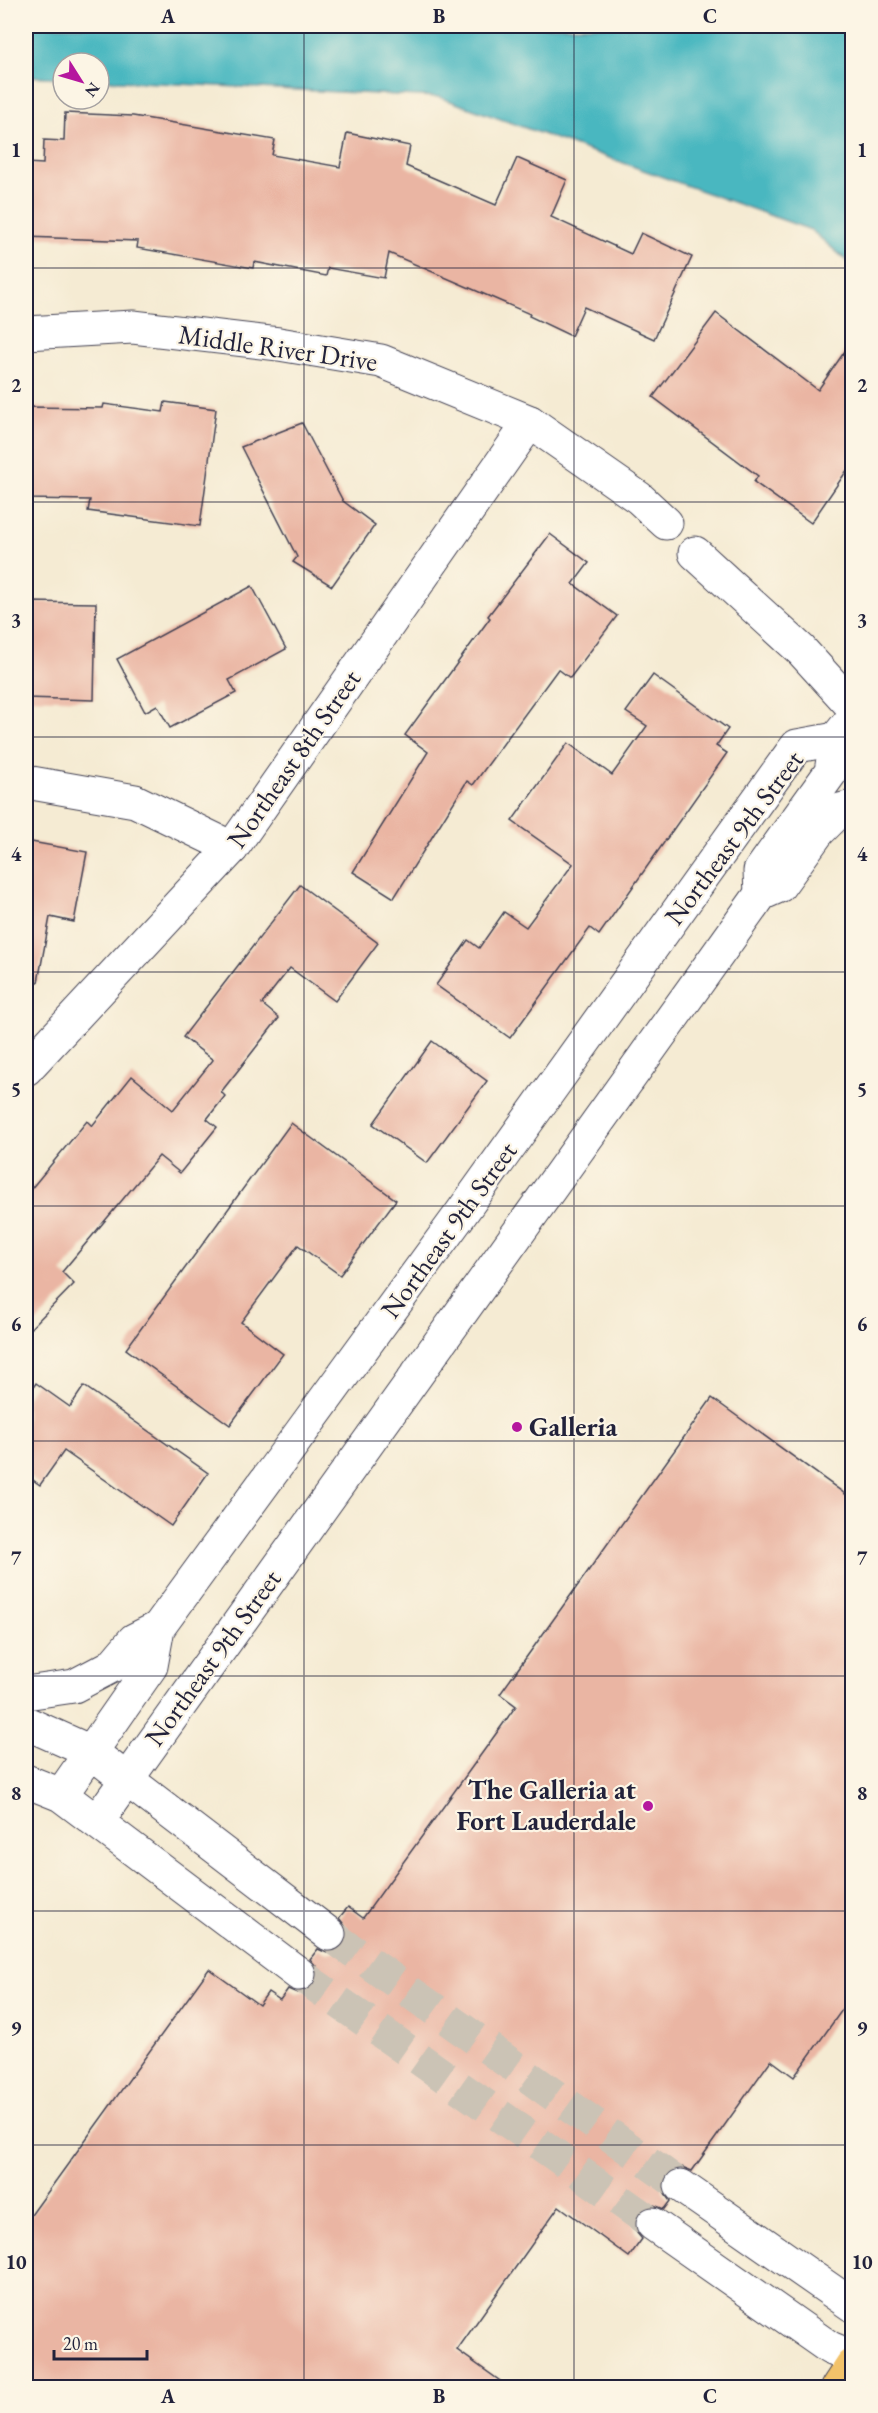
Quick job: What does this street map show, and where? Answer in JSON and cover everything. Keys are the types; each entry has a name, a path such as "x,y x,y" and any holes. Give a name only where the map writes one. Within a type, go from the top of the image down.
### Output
{"main road":[{"path":"837,2388 852,2365"}],"street":[{"name":"Middle River Drive","path":"26,333 133,327 279,344 381,361 530,422 639,498 666,523"},
{"name":"Northeast 8th Street","path":"26,1069 232,848 530,422"},
{"path":"695,553 801,650 852,706"},
{"name":"Northeast 9th Street","path":"761,894 760,871 831,772 844,729"},
{"name":"Northeast 9th Street","path":"62,1795 151,1666 158,1628 460,1215 793,750 797,746 844,729"},
{"path":"26,782 135,801 232,848"},
{"name":"Northeast 9th Street","path":"97,1821 761,894 778,886 818,832 840,810 852,807"},
{"path":"26,1693 74,1686 112,1666 134,1640 158,1628"},
{"path":"26,1723 92,1752 329,1934"},
{"path":"26,1781 62,1795 300,1974"},
{"path":"681,2186 852,2305"},
{"path":"653,2223 830,2348 852,2357"}],"water":[{"path":"26,26 852,26 852,265 811,230 439,97 111,81 111,51 51,51 51,77 26,76"}],"building":[{"path":"65,113 133,116 275,140 272,155 340,167 347,133 410,146 406,166 496,205 517,158 567,180 551,217 631,254 641,233 692,257 654,339 584,307 571,336 529,316 530,314 389,253 384,278 328,268 326,276 254,262 253,268 137,248 138,241 26,237 26,163 43,164 44,140 64,141"},
{"path":"716,313 818,390 852,341 852,463 811,523 754,482 758,476 653,397"},
{"path":"165,402 216,409 200,526 88,511 90,500 26,499 26,407 103,408 104,404 163,412"},
{"path":"302,423 343,501 375,525 332,586 293,562 297,557 241,447"},
{"path":"550,534 589,563 573,584 617,616 570,678 558,669 473,785 467,781 394,898 353,872 428,752 405,735 490,618 488,616"},
{"path":"252,586 286,649 229,680 236,693 170,728 157,705 145,712 117,659"},
{"path":"26,602 96,603 94,700 26,698"},
{"path":"653,675 728,729 716,746 727,753 599,935 590,928 510,1038 436,985 468,940 479,948 504,912 526,927 573,864 512,821 568,743 612,775 647,726 626,712"},
{"path":"26,841 87,852 74,922 50,917 38,982 26,981"},
{"path":"300,885 378,943 335,1001 290,968 262,1004 279,1018 221,1092 225,1096 207,1119 217,1127 180,1173 159,1156 62,1272 74,1284 26,1333 26,1195 87,1121 92,1126 132,1076 173,1110 213,1060 183,1037"},
{"path":"432,1041 487,1081 427,1163 373,1124"},
{"path":"291,1123 396,1200 340,1275 298,1245 241,1322 283,1354 230,1425 126,1349"},
{"path":"36,1383 70,1407 84,1386 208,1473 171,1526 64,1451 40,1485 26,1475 26,1398"},
{"name":"The Galleria at Fort Lauderdale","path":"712,1398 852,1499 852,1996 794,2077 771,2060 692,2171 682,2167 673,2169 666,2175 662,2185 670,2201 664,2209 654,2205 645,2207 638,2213 634,2223 636,2232 642,2239 629,2257 559,2206 457,2350 510,2388 26,2388 26,2222 209,1969 259,2005 268,1992 280,2000 288,1989 297,1993 314,1986 318,1976 316,1966 310,1959 318,1949 327,1953 343,1946 347,1937 346,1927 339,1918 348,1907 363,1918 516,1706 500,1694"}],"tunnel":[{"path":"329,1934 681,2186"},
{"path":"299,1974 653,2224"}],"place":[{"name":"Galleria","path":"517,1427"},
{"name":"The Galleria at Fort Lauderdale","path":"648,1806"}]}
